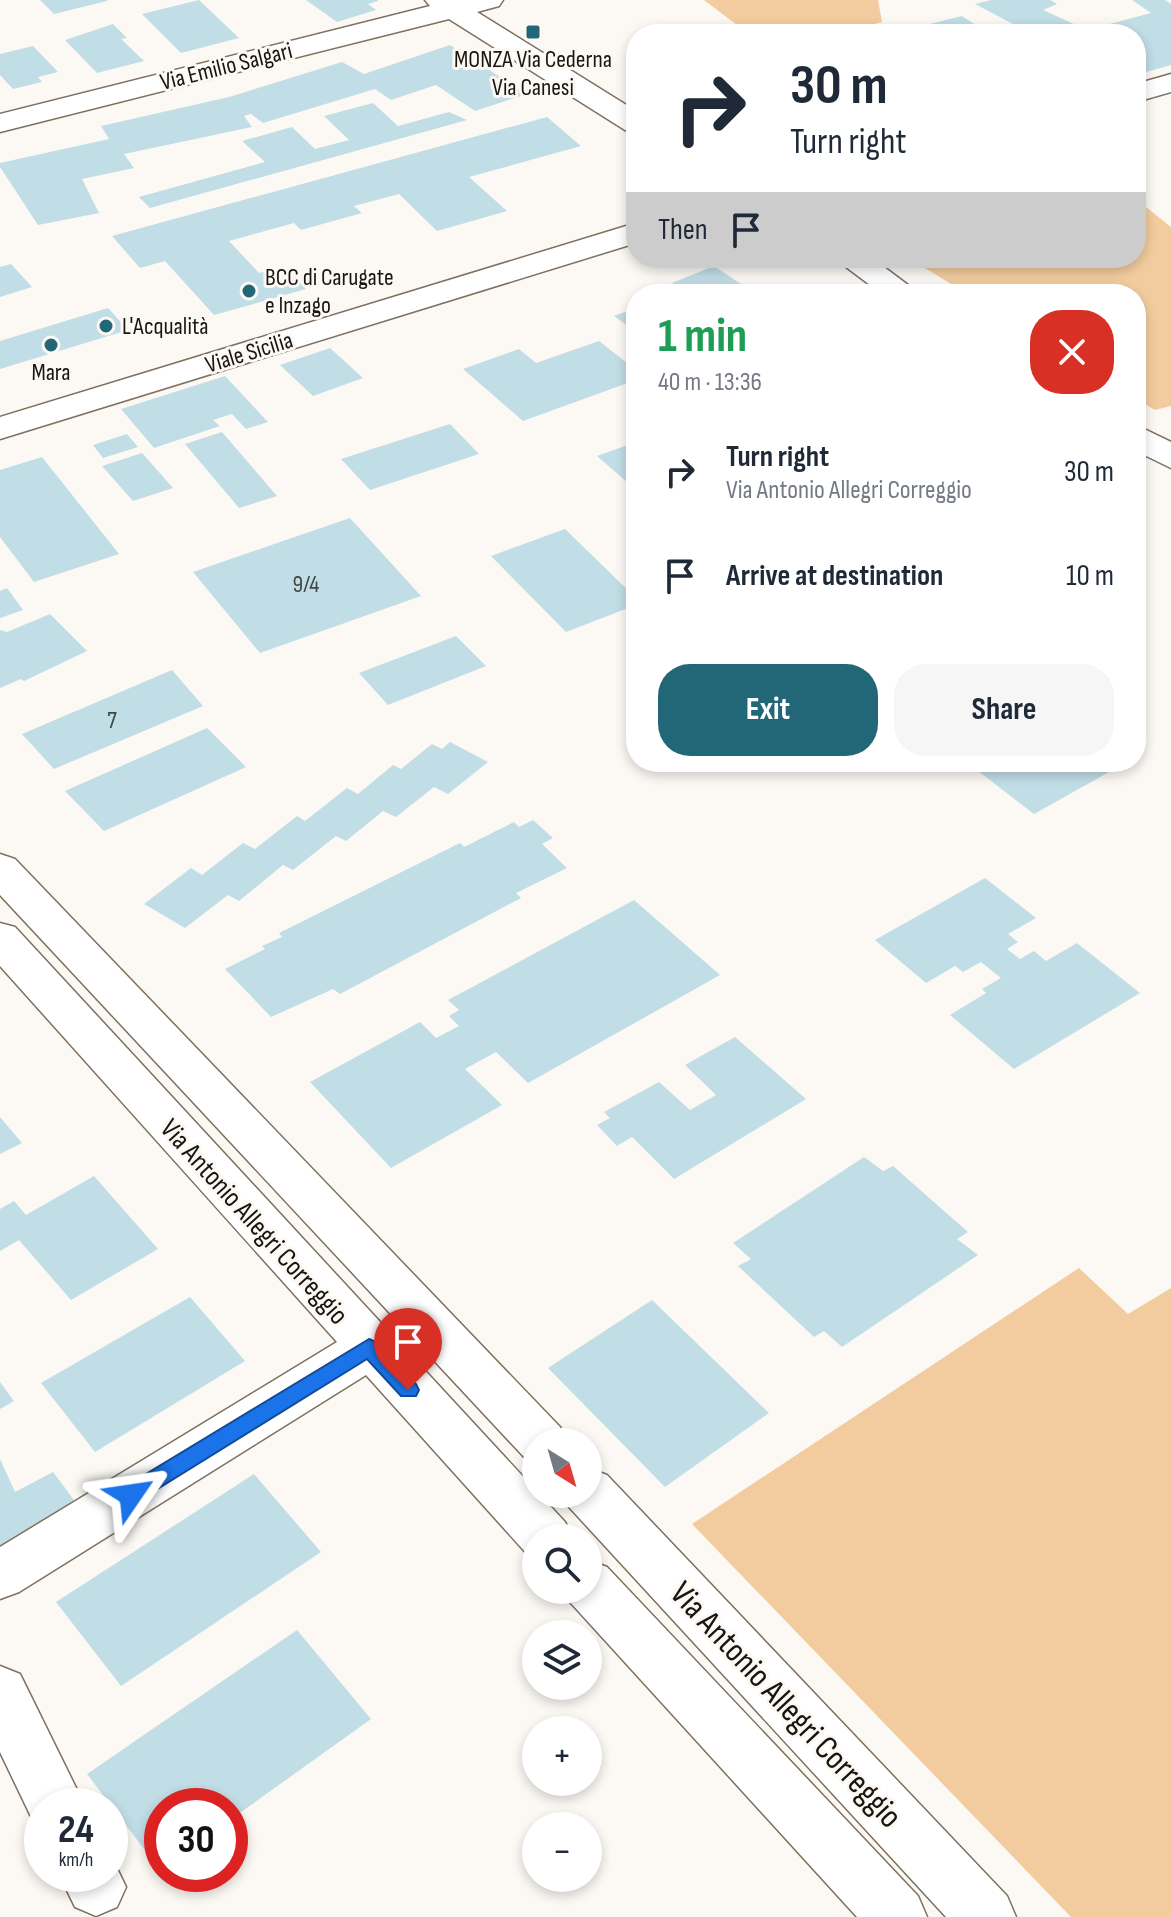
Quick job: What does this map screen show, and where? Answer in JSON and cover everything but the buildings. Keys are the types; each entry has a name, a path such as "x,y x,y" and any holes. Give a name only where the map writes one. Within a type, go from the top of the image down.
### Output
{"street":[{"name":"Via Emilio Salgari","path":"0,123 446,4 489,0"},
{"path":"446,4 626,118"},
{"path":"1146,90 1171,83"},
{"name":"Viale Sicilia","path":"0,428 626,236"},
{"path":"865,268 889,284"},
{"path":"1146,442 1171,457"},
{"name":"Via Antonio Allegri Correggio","path":"0,869 529,1428"},
{"name":"Via Antonio Allegri Correggio","path":"0,938 369,1348 533,1524"},
{"path":"0,1575 369,1348"},
{"name":"Via Antonio Allegri Correggio","path":"602,1506 986,1917"},
{"path":"602,1599 897,1917"},
{"path":"0,1692 47,1788"}],"shaded area":[{"path":"704,0 878,0 882,22 874,24 736,24"},
{"path":"1146,207 1171,227 1171,406 1155,410 1146,405 1146,284 951,284 925,268 1146,268"},
{"path":"1079,1268 1128,1314 1171,1288 1171,1917 1071,1917 692,1524"}],"place":[{"name":"MONZA Via Cederna Via Canesi","path":"533,32"},
{"name":"BCC di Carugate e Inzago","path":"249,291"},
{"name":"L'Acqualità","path":"106,326"},
{"name":"Mara","path":"51,345"}],"route":[{"path":"131,1495 369,1348 408,1390"}]}
